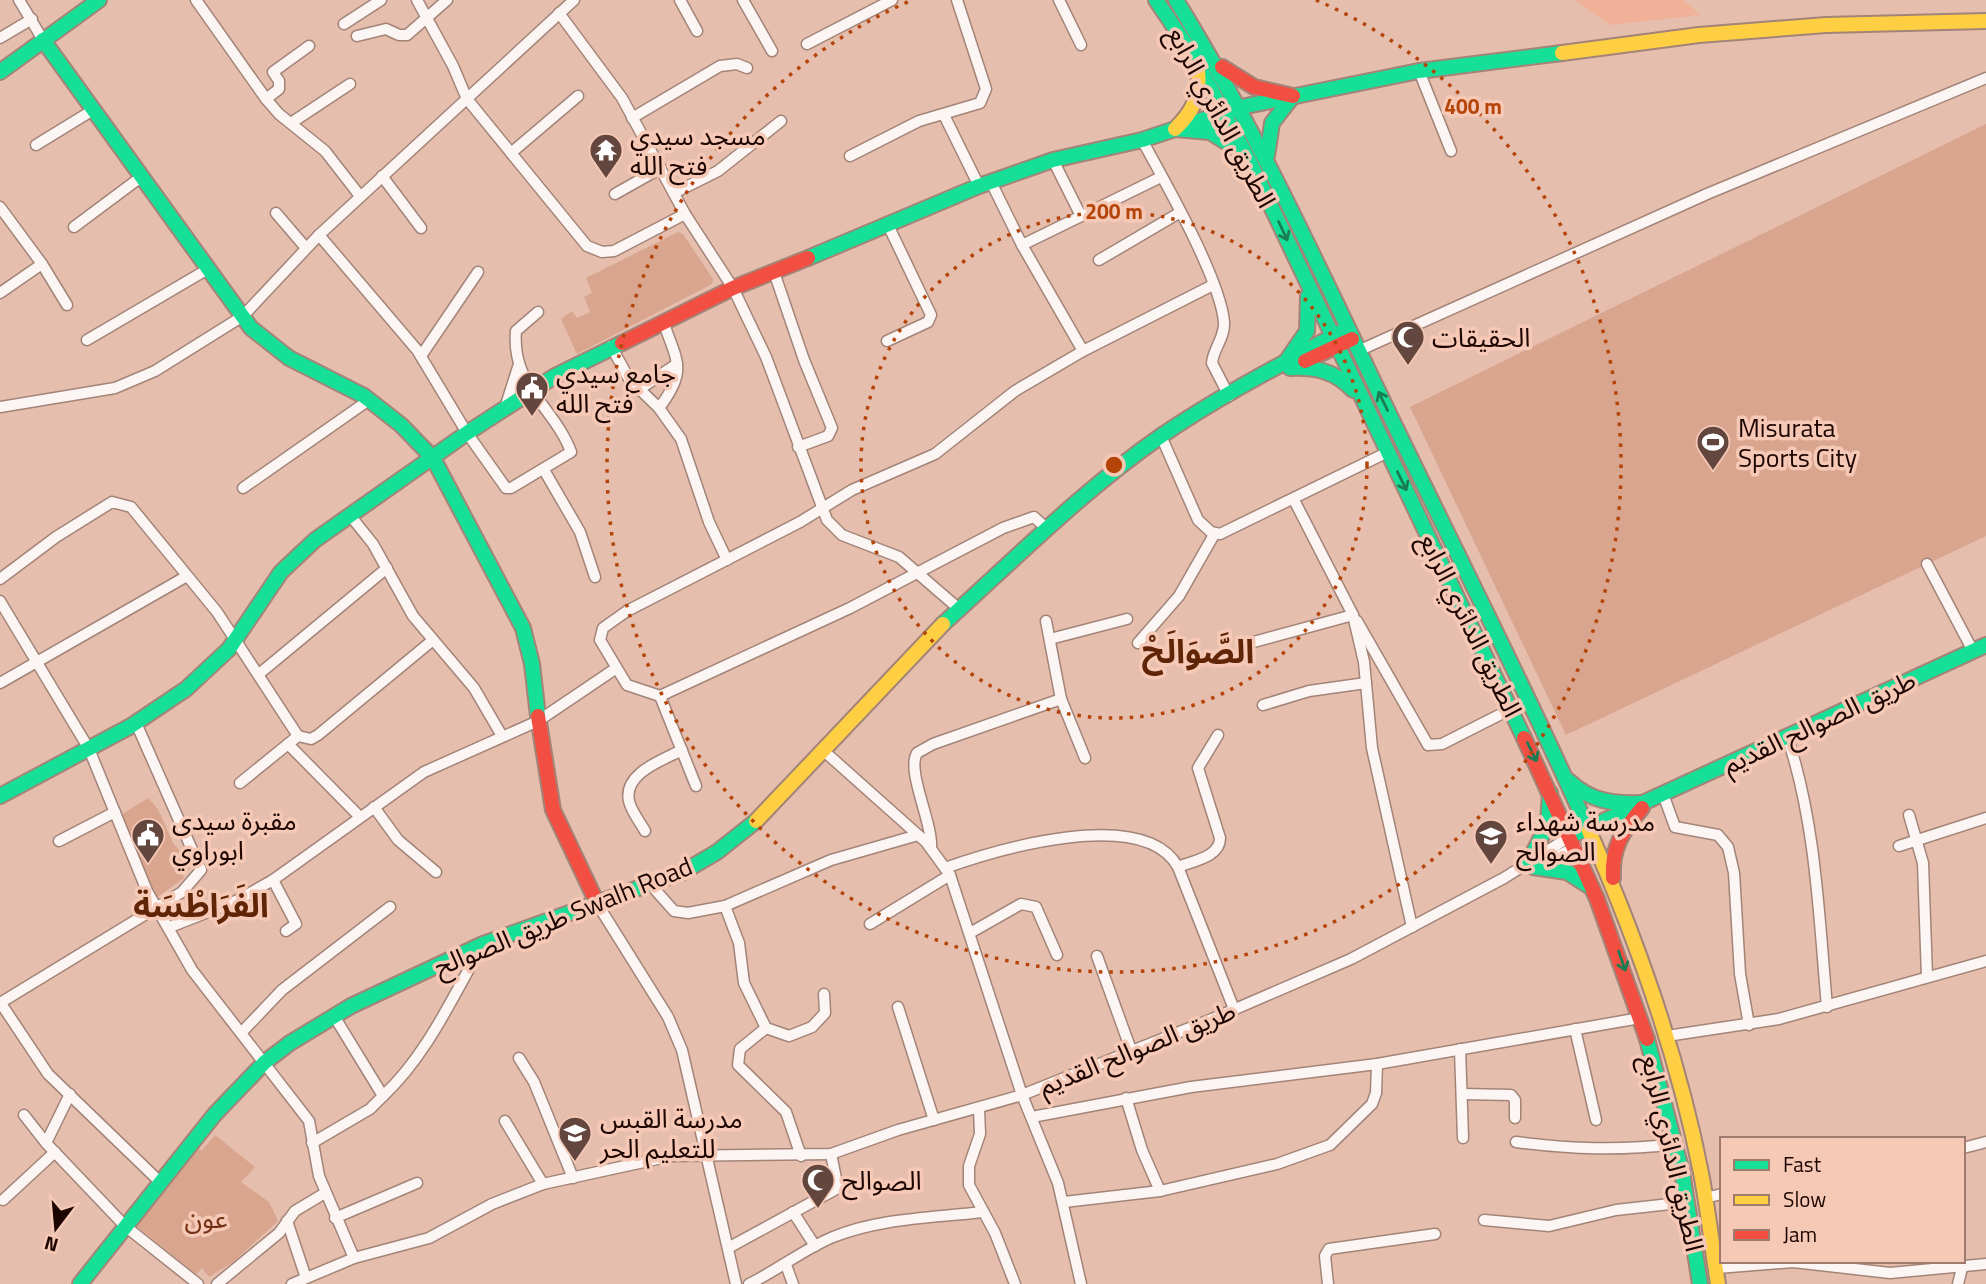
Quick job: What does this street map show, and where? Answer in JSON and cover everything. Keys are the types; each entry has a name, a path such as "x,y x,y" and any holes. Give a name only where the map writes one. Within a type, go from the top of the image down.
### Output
{"street":[{"path":"19,0 43,40 243,316 271,345 369,400 401,425 433,458 523,628 532,664 538,721 553,810 598,905 668,1017 692,1086 736,1284"},
{"path":"0,72 99,0"},
{"path":"196,0 266,99 325,150 360,196"},
{"path":"344,24 381,0"},
{"path":"417,0 467,99 587,246 596,250 614,251 685,214"},
{"path":"357,36 386,29 399,35 408,35 447,0"},
{"path":"0,407 115,388 155,371 243,316 318,234 574,0"},
{"path":"680,0 697,31"},
{"path":"743,0 772,51"},
{"path":"807,44 892,0"},
{"path":"850,156 919,121 980,103 986,94 957,0"},
{"path":"1059,0 1081,46"},
{"name":"الطريق الدائري الرابع","path":"1156,0 1193,55 1250,162 1574,841 1640,1018 1688,1202 1700,1284"},
{"name":"الطريق الدائري الرابع","path":"1176,0 1241,107 1562,773 1615,890 1667,1036 1705,1198 1718,1284"},
{"path":"559,13 622,98 685,214 733,288 766,357 821,511 842,535 899,557 958,608"},
{"path":"0,38 32,19"},
{"path":"0,796 135,723 198,680 237,640 281,572 315,540 505,408 611,346 733,288 985,184 1053,160 1142,140 1241,107 1419,71 1699,35 1826,25 1986,21"},
{"path":"266,99 279,89 279,81 273,72 309,46"},
{"path":"1175,129 1189,116 1198,99 1200,80 1193,55"},
{"path":"1215,61 1246,85 1293,96"},
{"path":"632,118 720,66 737,64 747,68"},
{"path":"1419,71 1451,151"},
{"path":"1353,339 1986,78"},
{"path":"291,123 350,84"},
{"path":"511,153 578,96"},
{"path":"1268,162 1266,141 1270,125 1279,109 1293,96"},
{"path":"36,145 93,110"},
{"path":"944,115 1083,351"},
{"path":"674,193 718,171 781,121"},
{"path":"1175,129 1200,130 1222,136 1250,162"},
{"path":"1142,140 1213,285 1224,327 1212,363 1230,396"},
{"path":"1053,160 1081,216"},
{"path":"615,194 661,168"},
{"path":"382,176 421,228"},
{"path":"74,227 141,177"},
{"path":"1021,245 1161,177"},
{"path":"0,207 42,264 67,305"},
{"path":"276,213 306,248"},
{"path":"1099,260 1179,213"},
{"path":"887,341 928,322 931,315 888,225"},
{"path":"318,234 421,356 467,433 506,488 544,470 571,452 531,392 519,364 516,331 538,312"},
{"path":"0,293 42,264"},
{"path":"1300,267 1307,290 1310,324 1306,337 1289,364 1334,373 1362,400"},
{"path":"87,340 208,269"},
{"path":"421,356 478,272"},
{"path":"775,272 804,360 832,428 828,436 798,447"},
{"path":"1046,528 1034,517 1003,528 917,570 850,608 660,696 627,685 600,640 603,628 627,611 821,511 852,490 935,454 1015,391 1083,351 1213,285"},
{"path":"659,408 678,378 677,364 663,321"},
{"name":"طريق الصوالح Swalh Road","path":"80,1284 159,1181 215,1114 265,1062 311,1028 483,944 598,905 683,872 743,832 825,752 958,608 1046,528 1161,436 1289,364 1335,341 1353,339"},
{"path":"611,346 638,390 659,408 681,439 709,522 727,561"},
{"path":"505,408 519,364"},
{"path":"638,390 677,364"},
{"path":"243,488 369,400"},
{"path":"1161,436 1198,520 1214,533 1228,532 1388,452"},
{"path":"544,470 580,532 595,577"},
{"path":"1294,500 1353,615 1428,745 1442,744 1511,709"},
{"path":"0,579 56,537 117,502 131,507 237,640 298,736 311,739 433,640"},
{"path":"349,514 373,544 412,615 487,706 502,736"},
{"path":"1138,643 1179,596 1214,533"},
{"path":"1927,564 1979,648"},
{"path":"259,674 387,568"},
{"path":"0,683 187,576"},
{"path":"0,601 89,749 147,891 192,970 309,1121 325,1193 354,1258"},
{"path":"1245,643 1353,615"},
{"path":"1353,615 1366,683 1372,748 1412,927"},
{"path":"1050,639 1127,619"},
{"path":"1046,621 1061,699 1085,758"},
{"name":"طريق الصوالح القديم","path":"825,752 918,835 931,848 947,872 970,933 1022,1095 1351,959 1649,801 1979,648"},
{"path":"170,928 236,901 274,880 425,772 538,721 615,669"},
{"path":"1263,705 1309,691 1366,683"},
{"path":"660,696 696,786"},
{"path":"931,848 931,831 914,766 917,753 1061,699"},
{"path":"135,723 201,865 200,873 182,892 0,1002 38,1061 159,1181"},
{"path":"1178,867 1214,852 1219,846 1220,838 1198,768 1218,735"},
{"path":"240,783 298,736"},
{"path":"1787,736 1798,767 1811,849 1827,1007"},
{"path":"288,744 360,817"},
{"path":"645,831 629,802 631,783 641,772 682,750"},
{"path":"1562,773 1588,797 1618,804 1649,801"},
{"path":"1550,791 1548,824 1531,864 1567,872 1594,890"},
{"path":"1615,890 1613,849 1623,830 1649,801"},
{"path":"1649,801 1675,827 1718,835 1728,847 1734,873 1740,974 1749,1025"},
{"path":"374,807 398,840 436,872"},
{"path":"59,841 115,812"},
{"path":"1909,815 1918,841 1925,889 1927,977"},
{"path":"1899,846 1986,818"},
{"path":"650,884 666,905 680,912 725,906 831,860 918,835"},
{"path":"870,924 947,872 1006,849 1075,837 1143,842 1167,853 1178,867 1234,1009"},
{"path":"274,880 296,923 286,931"},
{"path":"970,933 1021,904 1031,904 1036,907 1057,955"},
{"path":"725,906 739,943 744,983 766,1028 789,1036 812,1027 825,1013 824,994"},
{"path":"242,1032 282,990 390,907"},
{"path":"312,1143 377,1105 401,1080 422,1050 483,944"},
{"path":"1097,956 1131,1050"},
{"path":"1667,1036 1749,1025 1827,1007 1986,961"},
{"path":"898,1007 934,1120"},
{"path":"334,1016 383,1096"},
{"path":"1032,1117 1126,1098 1377,1064 1640,1018"},
{"path":"766,1028 740,1049 737,1065 786,1112 801,1156"},
{"path":"1575,1029 1596,1120"},
{"path":"1460,1049 1463,1138"},
{"path":"519,1058 536,1087 573,1178"},
{"path":"1064,1202 1160,1191 1277,1164 1330,1145 1372,1104 1377,1064"},
{"path":"46,1143 69,1094"},
{"path":"1462,1094 1511,1095 1515,1100 1515,1118"},
{"path":"287,1221 300,1282 354,1258 421,1241 492,1204 543,1184 671,1156 831,1154 1022,1095 1064,1202 1081,1284"},
{"path":"1126,1098 1142,1150 1160,1191"},
{"path":"979,1109 980,1134 968,1176 1015,1284"},
{"path":"24,1115 46,1143 125,1226 198,1284"},
{"path":"505,1121 543,1184"},
{"path":"1516,1142 1610,1151 1674,1144"},
{"path":"1965,1147 1986,1142"},
{"path":"3,1200 55,1152"},
{"path":"728,1248 839,1186 831,1154"},
{"path":"335,1218 417,1183"},
{"path":"217,1284 279,1233 295,1211 325,1193"},
{"path":"1705,1198 1720,1194"},
{"path":"1485,1220 1558,1225 1616,1210 1688,1202"},
{"path":"793,1212 815,1246"},
{"path":"749,1284 836,1235 873,1225 982,1212"},
{"path":"1328,1284 1325,1256 1328,1249 1436,1234"},
{"path":"1717,1268 1758,1263"},
{"path":"1820,1263 1890,1273 1986,1264"},
{"path":"786,1265 793,1284"},
{"path":"1958,1284 1962,1268"}],"shaded area":[{"path":"1575,0 1684,0 1700,15 1610,25"}],"green space":[{"name":"Misurata Sports City","path":"1986,124 1986,536 1566,735 1410,407"},
{"path":"678,232 683,234 713,279 712,284 577,354 561,319 572,311 577,318 590,312 584,297 592,293 586,278"},
{"path":"148,798 160,814 174,844 193,866 182,874 184,878 156,898 119,816"},
{"name":"عون","path":"215,1135 255,1167 241,1182 269,1202 278,1221 233,1262 209,1277 202,1268 197,1274 191,1270 136,1226 197,1149 202,1150"}],"traffic: fast":[{"path":"0,72 99,0"},
{"path":"1156,0 1193,55 1250,162 1524,738"},
{"path":"1176,0 1207,51 1291,209 1589,831"},
{"path":"43,40 251,328 289,358 364,396 401,425 433,458 523,628 532,664 538,716"},
{"path":"808,258 979,186 1053,160 1142,140 1241,107 1419,71 1562,53"},
{"path":"1267,156 1272,123 1293,96"},
{"path":"1175,129 1210,132 1240,151"},
{"path":"1287,360 1307,331 1308,296"},
{"path":"943,624 1049,527 1132,457 1205,408 1341,332"},
{"path":"0,796 131,726 186,689 229,649 281,572 315,540 467,433 555,376 622,343"},
{"path":"1290,368 1308,368 1332,374 1353,390"},
{"path":"1571,836 1986,645"},
{"path":"1569,781 1585,793 1602,800 1640,803"},
{"path":"1529,861 1548,824 1550,793"},
{"path":"80,1284 215,1114 265,1062 290,1043 351,1006 483,944 683,872 717,852 756,821"},
{"path":"1533,867 1567,872 1592,888"},
{"path":"1647,1039 1682,1172 1700,1284"}],"traffic: slow":[{"path":"1562,53 1699,35 1826,25 1986,21"},
{"path":"1175,129 1187,116 1197,95 1198,70"},
{"path":"756,821 943,624"},
{"path":"1589,831 1624,914 1681,1086 1701,1173 1718,1284"}],"traffic: jam":[{"path":"1222,67 1254,87 1293,96"},
{"path":"622,343 733,288 808,258"},
{"path":"1305,361 1352,339"},
{"path":"538,716 553,810 598,905"},
{"path":"1524,738 1597,899 1647,1039"},
{"path":"1613,878 1616,848 1629,824 1642,808"}],"place":[{"name":"مسجد سيدي فتح الله","path":"606,180"},
{"name":"الحقيقات","path":"1408,367"},
{"name":"جامع سيدي فتح الله","path":"532,418"},
{"name":"Misurata Sports City","path":"1713,472"},
{"name":"مقبرة سيدى ابوراوي","path":"148,865"},
{"name":"مدرسة شهداء الصوالح","path":"1491,866"},
{"name":"مدرسة القبس للتعليم الحر","path":"575,1163"},
{"name":"الصوالح","path":"818,1210"}],"district":[{"name":"الصَّوَالَحْ","path":"1198,651"},
{"name":"الفَرَاطْسَة","path":"201,905"}]}
